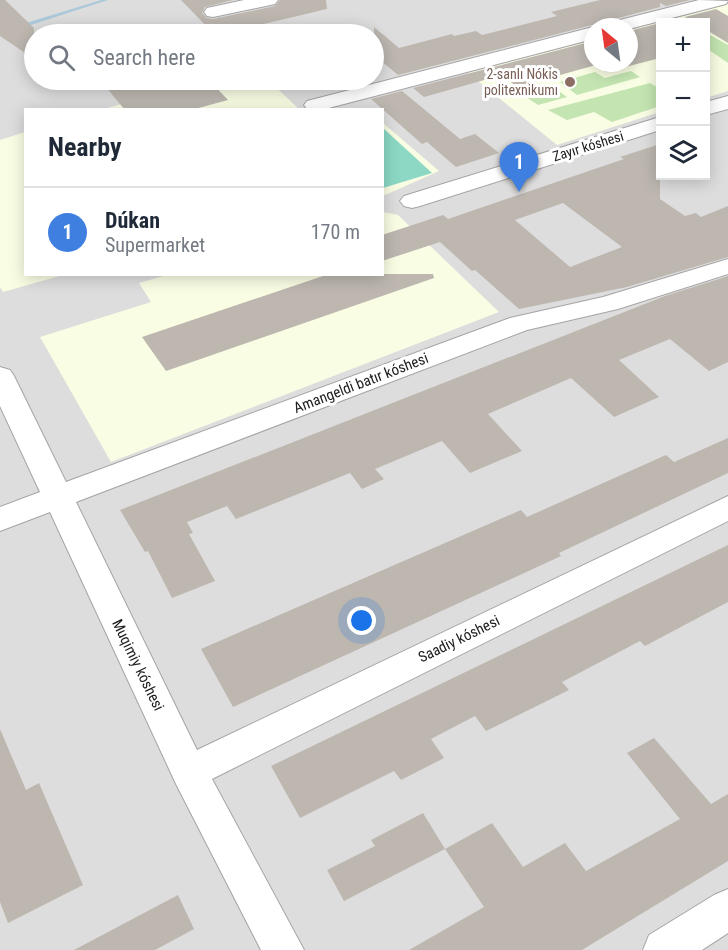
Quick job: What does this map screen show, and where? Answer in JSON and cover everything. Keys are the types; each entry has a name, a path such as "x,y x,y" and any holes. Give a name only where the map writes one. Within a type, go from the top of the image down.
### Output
{"street":[{"path":"213,12 269,0"},
{"path":"638,21 720,0"},
{"path":"384,87 584,35"},
{"path":"314,105 372,90"},
{"path":"710,107 728,102"},
{"name":"Zayır kóshesi","path":"412,201 656,124"},
{"name":"Amangeldi batır kóshesi","path":"0,519 519,324 609,303 728,266"},
{"name":"Muqimiy kóshesi","path":"0,376 56,498 189,772 283,950"},
{"name":"Saadiy kóshesi","path":"189,772 728,507"},
{"path":"664,950 728,909"}],"shaded area":[{"path":"0,0 728,0 728,950 0,950"},
{"name":"2-sanlı Nókis politexnikumı","path":"728,4 728,91 710,97 710,18 675,18"},
{"name":"2-sanlı Nókis politexnikumı","path":"656,23 656,113 557,145 468,73 584,42 584,72 638,72 638,28"},
{"path":"174,90 279,90 298,108 107,108"},
{"path":"384,124 439,171 384,196"},
{"path":"24,132 24,276 59,276 3,292 0,287 0,140"},
{"path":"384,212 398,215 499,312 111,462 40,337 151,302 139,283 164,276 384,276"}],"green space":[{"path":"710,35 728,45 728,63 710,51"},
{"path":"595,72 605,78 627,72 632,72 640,77 577,95 560,82"},
{"path":"650,83 656,87 656,107 612,122 594,112 567,120 548,110"},
{"path":"550,85 567,97 538,105 520,93"},
{"path":"384,129 432,173 384,188"}],"building":[{"path":"0,0 5,0 30,24 24,24 24,52 0,36"},
{"path":"181,0 233,0 205,7 202,13 207,18 213,19 275,6 280,0 326,0 327,9 264,24 204,24"},
{"path":"600,0 690,0 666,6 660,3 660,7 618,18 584,18 584,27 398,75 384,63 384,35 399,48 452,34 454,36 476,31 482,35 557,16 551,12"},
{"path":"716,9 728,16 728,43 710,32 710,18 685,17"},
{"path":"656,24 656,59 638,64 638,29"},
{"path":"584,43 584,68 517,87 502,75 424,97 413,88"},
{"path":"108,90 218,90 228,100 198,108 123,108"},
{"path":"402,91 460,139 475,134 499,153 456,167 427,142 422,144 384,108 371,99"},
{"path":"656,145 656,180 660,180 660,199 685,216 696,213 701,217 728,206 728,257 627,287 519,309 440,242 384,260 384,234 443,215 448,219 624,159 620,157","holes":["563,203 622,247 570,267 515,220"]},
{"path":"433,274 434,278 166,371 142,337 323,276"},
{"path":"728,276 728,362 709,371 670,339 619,360 659,397 614,417 571,378 488,414 522,451 470,473 442,441 375,469 384,479 362,489 350,473 236,519 227,506 187,522 193,533 189,534 215,581 172,598 148,551 145,552 120,510 665,296"},
{"path":"728,438 728,473 559,553 561,556 233,707 201,649 521,510 527,517 666,455 674,462"},
{"path":"728,545 728,602 645,646 640,641 562,682 569,690 486,731 475,716 431,739 444,758 401,780 394,771 300,818 271,766"},
{"path":"0,729 26,790 39,783 83,885 8,923 0,902"},
{"path":"654,738 711,804 728,794 728,861 582,950 409,950 484,907 445,849 492,823 523,867 565,843 586,871 680,819 627,753"},
{"path":"423,813 445,849 344,901 327,870 375,846 371,840"},
{"path":"178,895 194,929 155,950 74,950"}],"waterway":[{"path":"29,24 106,0"},
{"path":"0,33 24,26"}],"place":[{"name":"2-sanlı Nókis politexnikumı","path":"570,82"},
{"name":"Dúkan","path":"519,192"}]}
